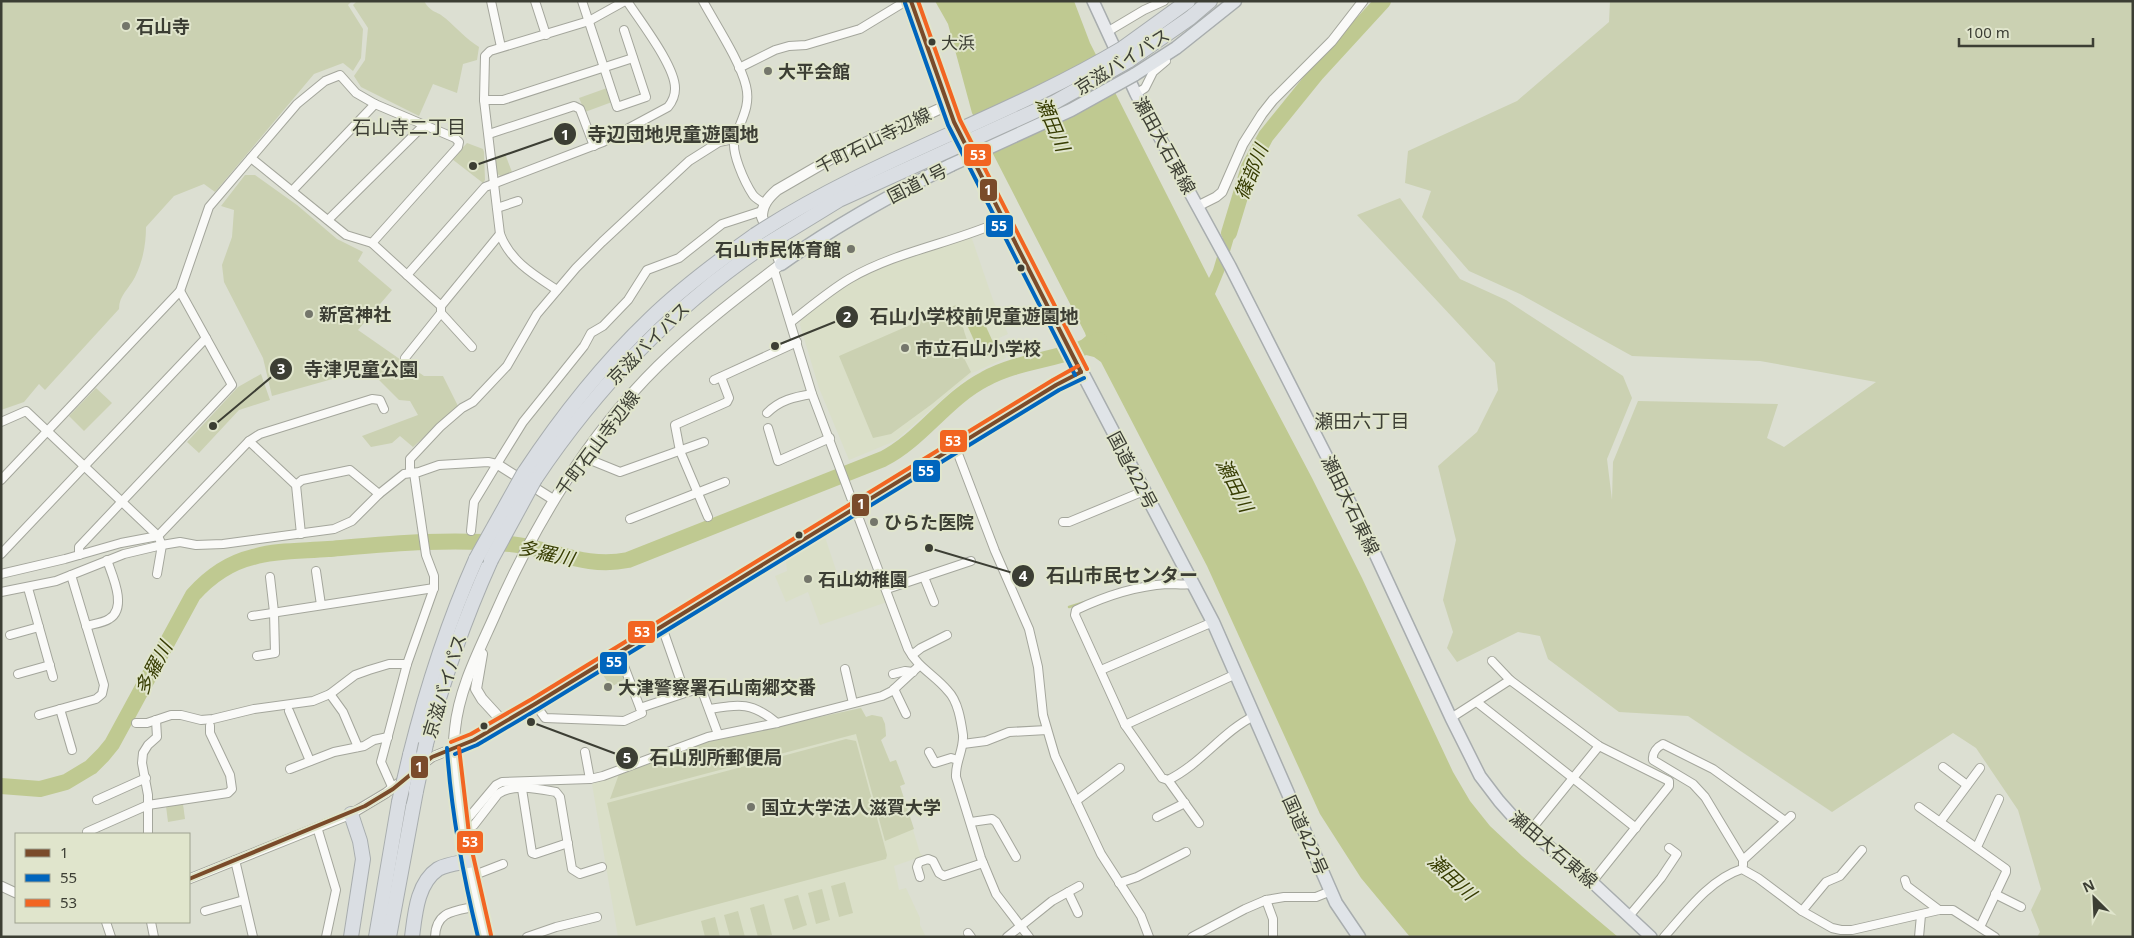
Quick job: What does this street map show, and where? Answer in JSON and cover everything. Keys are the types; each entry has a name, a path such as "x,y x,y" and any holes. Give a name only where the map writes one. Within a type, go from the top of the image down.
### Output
{"highway":[{"name":"国道422号","path":"910,1 954,122 1074,359 1213,622 1331,891 1339,908 1359,937"},
{"name":"京滋バイパス","path":"376,937 410,755 428,685 444,637 483,559 530,476 633,355 784,216 854,178 1046,91 1084,71 1139,38 1188,1"},
{"name":"京滋バイパス","path":"757,242 861,189 1008,124 1102,77 1155,43 1210,1"},
{"name":"国道1号","path":"778,267 828,232 889,197 951,165 1094,98 1162,57 1236,1"},
{"name":"京滋バイパス","path":"389,937 426,744 442,686 483,559"},
{"path":"350,814 360,841 363,859 351,937"},
{"path":"412,937 417,904 426,881 438,869 469,861"}],"main road":[{"name":"瀬田大石東線","path":"1094,1 1136,94 1216,238 1363,528 1468,755 1490,790 1515,819 1592,882 1630,915 1651,937"},
{"name":"千町石山寺辺線","path":"764,208 777,190 834,157 948,105"},
{"path":"764,208 764,223 778,267"},
{"name":"千町石山寺辺線","path":"485,937 462,825 454,773 453,748 462,696 487,632 522,556 554,500 583,457 627,400 658,366 778,267"},
{"path":"487,632 476,689 482,699 504,722"}],"street":[{"path":"491,1 502,47"},
{"path":"535,1 546,35"},
{"path":"582,1 617,106 646,97 624,30"},
{"path":"407,275 485,187 494,184 594,146 658,114 668,107 674,99 675,89 671,72 656,45 626,1 589,22 502,47 490,51 485,56 484,100 489,134 494,184 500,234 505,246 519,263 557,290"},
{"path":"471,531 474,502 523,422 584,346 591,333 603,326 628,300 647,270 679,258 722,224 764,208 754,197 743,177 734,146 734,139 747,109 746,86 739,68 703,1"},
{"path":"739,68 775,50 806,45 860,29 906,1"},
{"path":"1107,32 1144,10 1164,1"},
{"path":"1136,94 1145,88 1153,72 1165,61 1207,31 1242,1"},
{"path":"1198,206 1222,192 1244,144 1262,114 1278,95 1332,41 1363,1"},
{"path":"484,100 503,100 633,58"},
{"path":"1,480 180,291 208,207 297,104 324,81 340,75 356,93 374,104 455,138 459,142 458,147 372,244"},
{"path":"292,191 374,104"},
{"path":"489,134 574,106 580,109 594,146"},
{"path":"328,220 423,126"},
{"path":"393,789 382,766 407,664 434,588 434,576 426,552 410,459 440,427 462,408 473,402 507,366 537,314 602,242 688,161 719,142 734,139"},
{"path":"251,158 346,235 372,244 407,275 441,310 472,347"},
{"path":"497,208 518,201"},
{"path":"791,322 850,278 905,254 982,230 1004,220"},
{"path":"405,358 500,234"},
{"path":"778,267 791,322 812,394 916,669 948,690 959,715 963,744 958,760 956,777 983,863 996,894 1029,937"},
{"path":"79,555 79,547 232,385 180,291"},
{"path":"1,554 206,338"},
{"path":"708,517 680,451 675,425 727,402 729,398 717,378 797,342"},
{"path":"190,879 350,814 393,789 424,763 453,748 474,740 535,704 955,446 1081,372"},
{"path":"766,413 776,404 812,394"},
{"path":"1,574 121,543 158,536 249,441 260,434 372,399 380,400 384,409"},
{"path":"1,422 26,411 158,536 162,545 157,574"},
{"path":"768,428 778,461 830,438"},
{"path":"249,441 296,485 301,534"},
{"path":"583,457 620,472 704,442"},
{"path":"955,446 995,551 1029,629 1038,667 1047,730 1055,756 1106,862 1140,916 1149,937"},
{"path":"1,592 56,581 124,554 162,545 180,542 196,545 223,544 334,529 344,526 359,514 397,478 439,465 488,462 497,464 554,500"},
{"path":"296,485 302,480 350,470 379,494"},
{"path":"630,519 724,482"},
{"path":"1063,522 1068,522 1144,491"},
{"path":"86,626 110,619 116,612 119,592 107,560"},
{"path":"887,590 971,561"},
{"path":"316,571 321,605"},
{"path":"39,715 96,699 102,694 104,685 71,575"},
{"path":"924,577 934,602"},
{"path":"257,656 275,653 274,612 270,578"},
{"path":"1194,584 1167,584 1149,587 1087,605 1076,610 1076,615 1125,725 1162,778 1168,780 1199,823"},
{"path":"28,588 53,677"},
{"path":"252,616 434,588"},
{"path":"1101,670 1213,622"},
{"path":"10,635 39,627"},
{"path":"662,627 685,693"},
{"path":"912,655 920,648 947,634"},
{"path":"535,704 545,718 624,720 642,713 619,653"},
{"path":"1492,661 1510,680 1600,746 1669,781 1670,786 1592,882"},
{"path":"136,723 147,723 171,715 181,715 201,720 213,719 254,709 313,701 330,694 355,675 389,664 407,664"},
{"path":"18,674 50,665"},
{"path":"845,669 853,703"},
{"path":"893,674 916,669"},
{"path":"462,825 496,785 502,782 590,779 604,776 718,734 777,722 882,696 894,689 916,669"},
{"path":"1125,725 1236,674"},
{"path":"1451,718 1510,680"},
{"path":"640,708 701,688 718,734"},
{"path":"894,689 906,714"},
{"path":"330,694 343,712 358,747"},
{"path":"1478,702 1636,828"},
{"path":"710,709 738,704 751,706 761,710 777,722"},
{"path":"60,709 72,750"},
{"path":"290,711 310,761"},
{"path":"1168,780 1193,764 1233,729 1254,716"},
{"path":"148,833 146,778 142,763 143,753 148,745 157,737 156,720"},
{"path":"87,832 148,804 228,793 232,789 230,775 210,733 210,726"},
{"path":"963,744 986,741 1009,732 1047,730"},
{"path":"290,769 334,752 358,747 380,738 388,737"},
{"path":"1742,869 1743,860 1705,797 1693,784 1653,760 1652,756 1658,746 1663,744 1713,769 1788,818 1743,860"},
{"path":"1530,831 1600,746"},
{"path":"584,752 590,779"},
{"path":"930,752 935,762 951,758 958,760"},
{"path":"1943,767 1966,785"},
{"path":"1076,801 1120,768"},
{"path":"1940,822 1980,768"},
{"path":"97,800 146,778"},
{"path":"462,825 474,826 498,794 511,788 556,792 560,797 572,869 580,874 602,867"},
{"path":"522,789 532,853 535,854 568,844"},
{"path":"1977,847 1999,799"},
{"path":"1157,817 1185,803"},
{"path":"1919,807 2006,869 1980,927"},
{"path":"971,822 992,819 996,822 1016,857"},
{"path":"317,828 336,890 326,937"},
{"path":"1630,915 1661,878 1677,854 1669,848"},
{"path":"1802,911 1826,882 1840,876 1862,850"},
{"path":"1119,883 1137,878 1186,852"},
{"path":"920,877 916,868 919,862 928,859 933,861 939,873 944,876 983,863"},
{"path":"235,860 253,937"},
{"path":"472,876 503,864"},
{"path":"1664,937 1696,902 1718,882 1732,872 1742,869 1758,878 1802,911 1832,928 1842,930 1939,910 1953,910 1995,937"},
{"path":"1905,880 1906,886 1939,910"},
{"path":"1,886 15,893"},
{"path":"1007,937 1052,901 1079,886"},
{"path":"1192,937 1244,909 1266,900 1284,897 1316,897 1331,891"},
{"path":"1068,892 1078,913"},
{"path":"1995,894 2021,908"},
{"path":"205,911 244,900"},
{"path":"1266,900 1274,925 1273,937"},
{"path":"435,937 436,928 442,916 478,906"},
{"path":"1919,937 1921,915"},
{"path":"528,937 597,917"},
{"path":"106,923 111,937"},
{"path":"151,923 154,937"}],"shaded area":[{"path":"1,1 352,1 348,5 363,29 361,58 353,71 343,63 314,74 215,192 204,184 174,196 146,227 142,259 135,277 122,296 119,309 45,390 39,384 24,402 1,410"},
{"path":"357,1 424,1 429,8 442,16 479,47 477,60 463,64 457,93 433,84 419,116 361,87 354,76 365,60 368,28 353,5"},
{"path":"1610,1 2133,1 2133,937 2037,937 2040,932 2031,910 2041,889 2018,810 1976,748 1953,733 1832,812 1688,716 1619,712 1548,659 1540,636 1518,632 1457,662 1447,648 1453,632 1443,600 1456,540 1438,466 1477,432 1498,390 1495,363 1357,215 1400,198 1460,279 1506,300 1623,376 1632,398 1607,459 1612,500 1613,462 1638,401 1778,404 1767,438 1784,447 1876,382 1760,361 1632,356 1520,294 1469,271 1422,217 1431,191 1405,183 1408,151 1517,101 1609,22"},
{"path":"607,88 612,102 585,112 579,98"},
{"path":"467,143 483,149 485,180 483,183 452,159"},
{"path":"505,154 512,172 501,176 497,174 494,157"},
{"path":"245,175 255,175 297,205 337,239 363,252 358,261 392,290 358,330 424,376 443,376 458,406 413,447 400,436 392,443 371,447 362,436 418,415 410,401 399,400 368,369 272,396 263,358 224,282 222,265 232,237 234,210 221,206"},
{"name":"市立石山小学校","path":"971,236 993,300 1008,334 999,338 1006,358 972,373 895,441 849,460 819,388 800,325 801,318 843,286 868,272 903,258"},
{"path":"956,305 968,343 959,348 971,372 891,434 873,438 839,356"},
{"path":"261,374 270,400 239,410 199,453 187,442 238,387"},
{"path":"96,388 112,403 84,431 69,416"},
{"name":"石山幼稚園","path":"825,537 840,582 875,571 887,602 820,625 808,592 786,602 775,576 787,571 786,561"},
{"path":"617,666 625,679 611,687 603,675"},
{"name":"国立大学法人滋賀大学","path":"861,708 866,717 872,715 882,717 886,736 881,740 890,762 896,760 905,784 900,786 920,853 923,856 894,866 899,890 906,888 920,918 920,925 926,937 618,937 592,784 707,742"},
{"path":"861,708 866,717 872,715 882,717 886,736 881,740 890,762 896,760 905,784 900,786 914,829 885,841 856,734 610,799 619,774 707,742"},
{"path":"846,739 856,741 887,855 886,859 636,926 607,803"},
{"path":"183,804 185,819 168,822 166,806"},
{"path":"845,882 853,913 839,917 831,886"},
{"path":"822,889 830,920 816,924 808,893"},
{"path":"798,895 807,925 793,930 784,899"},
{"path":"764,904 772,935 758,937 750,908"},
{"path":"738,911 745,937 730,937 724,915"},
{"path":"715,917 720,937 705,937 701,921"}],"water":[{"name":"瀬田川","path":"935,1 1074,1 1090,43 1209,278 1231,210 1241,214 1224,272 1215,294 1312,478 1362,578 1453,772 1470,801 1490,826 1522,856 1618,937 1410,937 1361,878 1320,814 1207,566 1101,362 1094,357 1082,354 1078,343 1086,336 1085,333 972,113 948,24"},
{"path":"983,320 997,351 982,358 968,327"}],"waterway":[{"name":"篠部川","path":"1229,233 1249,167 1266,136 1317,73 1383,1"},
{"name":"多羅川","path":"1,786 40,789 66,782 91,767 112,744 193,595 213,576 235,563 262,555 281,552 441,542 510,544 597,562 628,560 883,459 910,441 958,397 985,379 1013,367 1072,352 1099,340"},
{"path":"1069,607 1085,602"}],"transit line":[{"name":"1","path":"911,1 954,122 1081,372"},
{"name":"53","path":"918,1 960,120 1087,369"},
{"name":"55","path":"905,3 948,125 1075,375"},
{"name":"53","path":"451,742 471,734 532,699 1078,366"},
{"name":"1","path":"190,879 365,806 393,789 432,757 474,740 535,704 1056,385 1081,372"},
{"name":"55","path":"455,754 477,745 538,709 1059,390 1084,378"},
{"name":"55","path":"447,748 451,796 458,843 478,937"},
{"name":"53","path":"459,748 470,842 491,935"}],"place":[{"name":"石山寺","path":"126,26"},
{"name":"大浜","path":"932,42"},
{"name":"大平会館","path":"768,71"},
{"name":"寺辺団地児童遊園地","path":"473,166"},
{"name":"石山市民体育館","path":"851,249"},
{"name":"新宮神社","path":"309,314"},
{"name":"石山小学校前児童遊園地","path":"775,346"},
{"name":"市立石山小学校","path":"905,348"},
{"name":"寺津児童公園","path":"213,426"},
{"name":"ひらた医院","path":"874,522"},
{"name":"石山市民センター","path":"929,548"},
{"name":"石山幼稚園","path":"808,579"},
{"name":"大津警察署石山南郷交番","path":"608,687"},
{"name":"石山別所郵便局","path":"531,722"},
{"name":"国立大学法人滋賀大学","path":"751,807"}],"district":[{"name":"石山寺二丁目","path":"409,127"},
{"name":"瀬田六丁目","path":"1362,421"}]}
